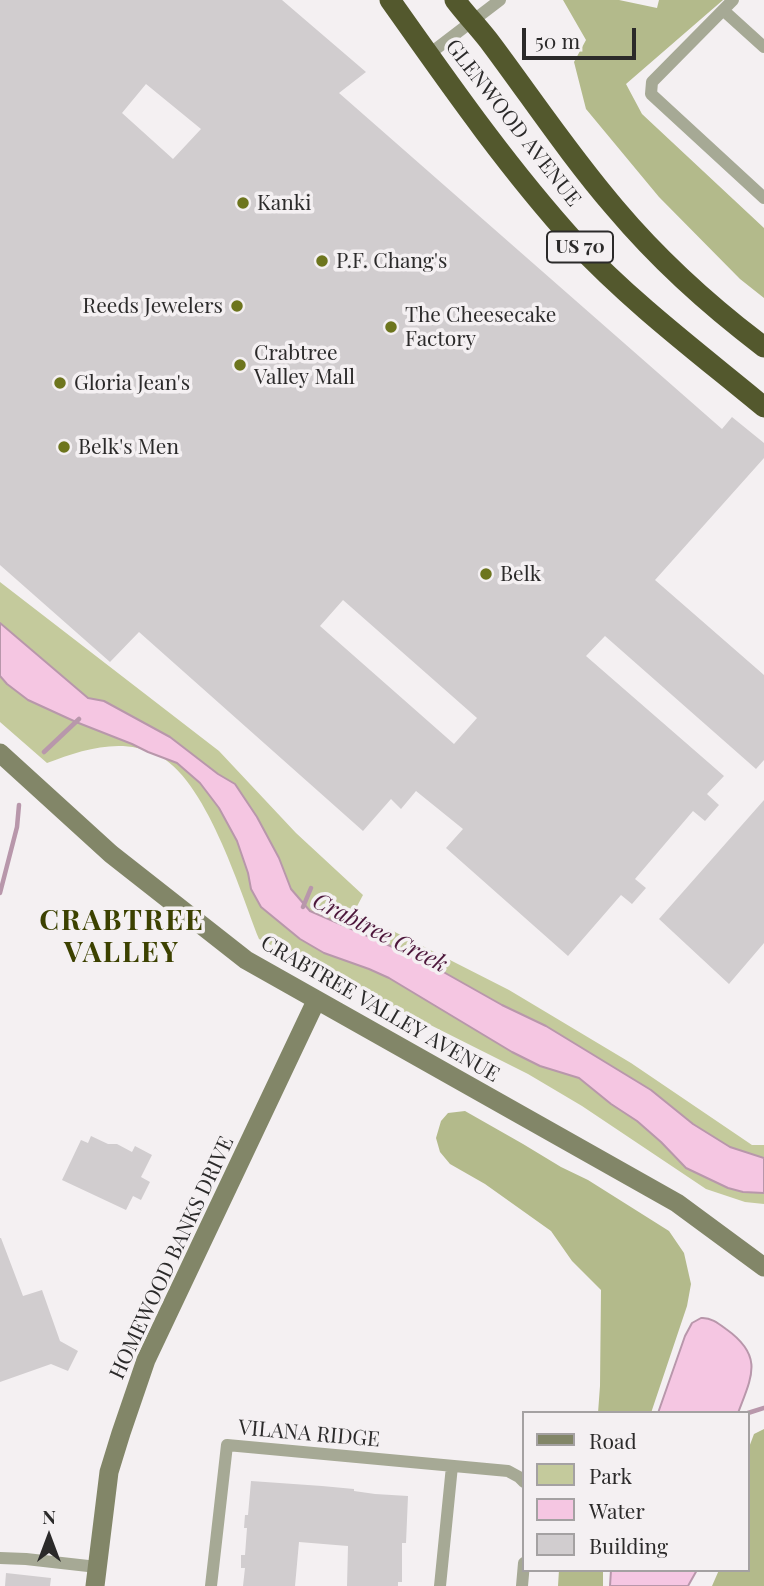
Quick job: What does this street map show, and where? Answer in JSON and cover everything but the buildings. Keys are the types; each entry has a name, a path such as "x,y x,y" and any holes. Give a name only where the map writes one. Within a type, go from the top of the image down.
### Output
{"highway":[{"name":"GLENWOOD AVENUE","path":"390,0 428,55 537,198 575,242 636,301 764,407"},
{"name":"GLENWOOD AVENUE","path":"455,0 616,210 663,259 764,347"}],"street":[{"path":"428,55 500,0"},
{"path":"733,0 652,82 650,94 764,198"},
{"path":"723,10 764,47"},
{"name":"CRABTREE VALLEY AVENUE","path":"1,755 111,854 246,960 677,1203 764,1267"},
{"name":"HOMEWOOD BANKS DRIVE","path":"96,1576 109,1472 146,1360 316,1001"},
{"name":"VILANA RIDGE","path":"211,1586 227,1445 508,1471 522,1480"},
{"path":"440,1586 453,1466"},
{"path":"0,1558 26,1559 96,1576"}],"green space":[{"path":"563,0 619,0 657,8 659,0 723,0 626,84 642,114 764,228 764,298 740,279 659,197 586,109 574,62 586,40"},
{"path":"0,582 219,751 296,833 363,895 345,929 375,949 389,929 509,990 631,1063 752,1145 764,1145 764,1204 745,1202 706,1189 582,1106 528,1074 259,939 219,836 190,786 174,767 156,754 129,746 101,747 47,763 0,722"},
{"path":"465,1111 588,1180 669,1231 684,1253 691,1284 687,1306 652,1411 598,1411 601,1290 572,1261 551,1231 485,1184 450,1164 440,1152 436,1138 441,1121 448,1113"},
{"path":"764,1429 764,1586 712,1586 718,1572 750,1572 750,1445 754,1434"},
{"path":"559,1572 603,1572 603,1586 558,1586"}],"water":[{"path":"0,623 88,698 104,701 170,737 235,784 279,858 291,889 310,911 431,965 546,1026 651,1090 693,1124 730,1147 764,1158 764,1193 728,1188 686,1168 637,1121 579,1078 540,1066 389,978 324,953 300,939 261,907 251,889 237,841 219,808 200,783 177,763 28,700 7,684 0,676"},
{"path":"701,1318 711,1319 746,1348 752,1367 739,1411 659,1411 692,1323"},
{"path":"611,1572 696,1572 688,1586 610,1586"}],"waterway":[{"path":"44,752 79,719"},
{"path":"0,893 17,827 19,805"},
{"name":"Crabtree Creek","path":"303,907 311,888"},
{"path":"750,1412 764,1408"}],"place":[{"name":"Kanki","path":"243,203"},
{"name":"P.F. Chang's","path":"322,261"},
{"name":"Reeds Jewelers","path":"237,306"},
{"name":"The Cheesecake Factory","path":"391,327"},
{"name":"Crabtree Valley Mall","path":"240,365"},
{"name":"Gloria Jean's","path":"60,383"},
{"name":"Belk's Men","path":"64,447"},
{"name":"Belk","path":"486,574"}],"district":[{"name":"CRABTREE VALLEY","path":"122,937"}]}
